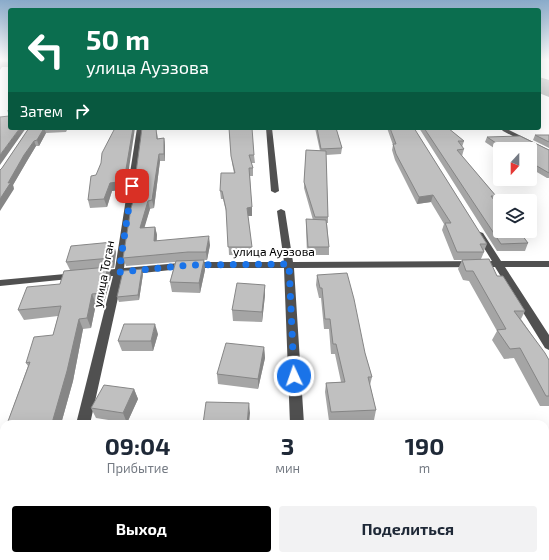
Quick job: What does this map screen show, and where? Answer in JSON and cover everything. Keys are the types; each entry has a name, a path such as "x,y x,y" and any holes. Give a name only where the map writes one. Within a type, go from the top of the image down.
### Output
{"street":[{"name":"улица Тоган","path":"84,420 119,272 140,130"},
{"path":"269,130 275,191"},
{"path":"505,130 549,153"},
{"path":"281,211 289,264 297,420"},
{"path":"475,226 549,345"},
{"name":"улица Ауэзова","path":"0,283 190,265 549,264"}],"shaded area":[{"path":"541,85 549,85 549,97 541,94"}],"building":[{"path":"8,116 8,130 19,130 0,155 0,117"},
{"path":"28,130 43,130 37,140 34,141 24,155 8,183 11,182 0,199 0,170"},
{"path":"114,130 133,130 124,181 110,183 104,199 88,200 91,176 96,175 101,163 102,153"},
{"path":"142,130 156,130 157,139 164,138 164,154 159,154 152,200 148,201 140,228 155,227 154,241 209,236 206,252 188,252 123,258 131,208 139,183 137,183 138,180 135,180"},
{"path":"229,130 252,130 254,155 249,155 253,168 249,168 252,207 247,208 252,247 228,247 226,209 222,191 220,191 221,173 235,173 231,156"},
{"path":"317,130 337,130 342,148 321,149"},
{"path":"391,130 415,130 487,244 480,244 484,252 457,252 445,223 451,223 433,195 419,197 396,154 393,144 396,144"},
{"path":"425,130 450,130 464,141 458,141 464,149 457,150 494,194 491,196 493,199 493,232"},
{"path":"535,135 549,135 549,142"},
{"path":"520,136 532,142 494,142 487,137"},
{"path":"537,144 549,150 549,173 537,166"},
{"path":"306,150 326,151 328,217 315,217 304,182"},
{"path":"306,219 326,220 329,247 308,247"},
{"path":"497,238 524,238 528,243 501,244"},
{"path":"113,242 111,258 66,262 71,246"},
{"path":"489,259 497,276 503,276 525,311 514,311 549,360 549,396 546,396 520,348 510,349 497,330 506,329 473,271 466,271 462,260"},
{"path":"204,260 199,283 170,282 176,261"},
{"path":"108,267 101,293 92,294 87,318 79,319 67,371 53,420 8,420 30,362 26,363 34,337 53,335 61,306 18,310 27,287 60,284 64,271"},
{"path":"142,269 138,295 117,297 123,271"},
{"path":"347,273 372,377 368,377 376,410 331,412 326,383 345,382 336,344 333,344 330,319 325,319 322,288 320,288 317,275"},
{"path":"237,283 265,285 262,312 232,310"},
{"path":"124,324 155,324 151,341 118,341"},
{"path":"226,343 264,347 258,379 217,374"},
{"path":"104,385 134,389 123,413 91,408"},
{"path":"206,402 249,403 247,420 204,420"}],"route":[{"path":"132,186 119,272 190,265 289,264 294,376"}]}
